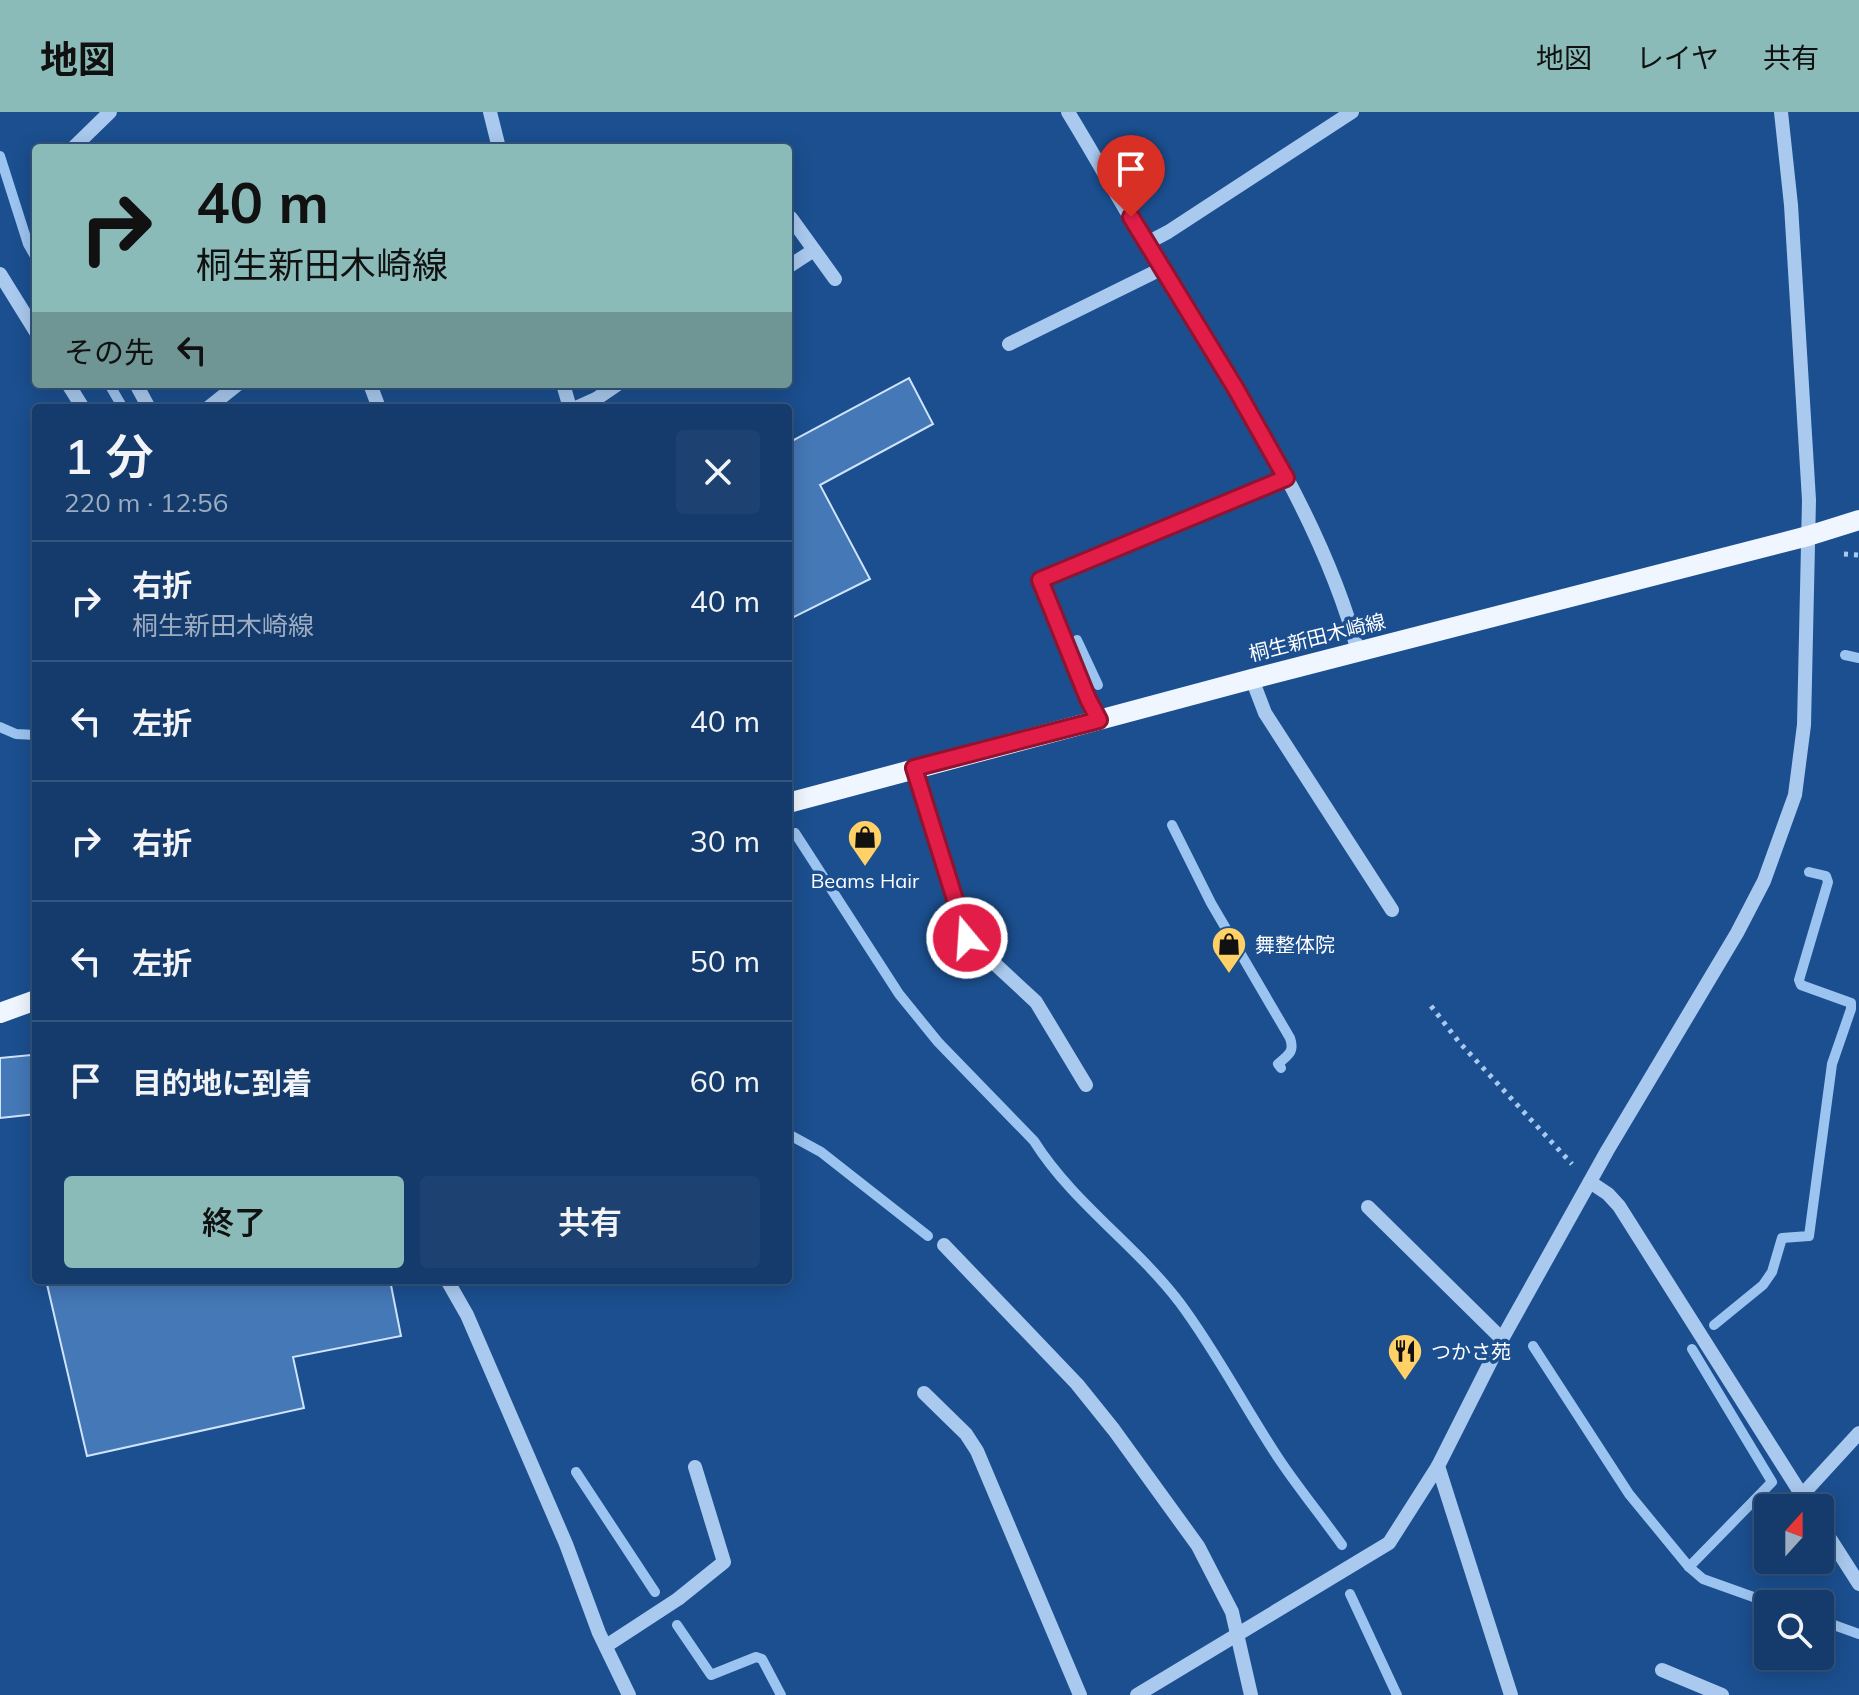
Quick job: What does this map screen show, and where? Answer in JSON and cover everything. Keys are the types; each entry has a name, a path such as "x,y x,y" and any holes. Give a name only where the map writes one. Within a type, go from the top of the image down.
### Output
{"main road":[{"name":"桐生新田木崎線","path":"792,802 1252,679 1808,536 1859,520"},
{"path":"0,1013 32,1001"}],"street":[{"path":"77,144 110,112"},
{"path":"490,112 498,144"},
{"path":"1068,112 1236,389 1286,478 1322,553 1358,652"},
{"path":"1147,243 1352,112"},
{"path":"1137,1695 1389,1543 1438,1466 1502,1339 1764,881 1795,795 1804,725 1809,500 1791,205 1781,112"},
{"path":"792,219 835,279"},
{"path":"792,264 814,250"},
{"path":"1009,344 1161,269"},
{"path":"0,274 32,326"},
{"path":"213,404 233,388"},
{"path":"583,404 612,388"},
{"path":"1099,720 1040,580 1286,478"},
{"path":"1252,679 1265,713 1392,910"},
{"path":"914,768 967,938 1036,1002 1086,1085"},
{"path":"1590,1182 1619,1206 1801,1494"},
{"path":"1368,1207 1502,1339"},
{"path":"944,1245 1077,1384 1198,1546 1232,1612 1251,1695"},
{"path":"449,1284 467,1315 629,1695"},
{"path":"924,1393 966,1434 977,1451 1080,1695"},
{"path":"1812,1494 1859,1433"},
{"path":"1438,1466 1511,1695"},
{"path":"606,1646 678,1599 724,1562 695,1467"},
{"path":"1834,1545 1859,1584"},
{"path":"1662,1670 1722,1695"}],"path":[{"path":"1431,1006 1459,1042 1574,1166 1582,1153"}],"building":[{"path":"909,378 933,424 820,485 870,579 792,618 792,441"},
{"path":"31,1055 32,1114 0,1118 0,1058"},
{"path":"47,1284 391,1284 401,1336 293,1357 304,1408 87,1456"}],"waterway":[{"path":"0,156 32,251"},
{"path":"111,388 121,404"},
{"path":"1077,640 1098,685"},
{"path":"1845,655 1859,658"},
{"path":"0,727 16,734 32,735"},
{"path":"1172,825 1211,903 1290,1038 1291,1050 1278,1064 1281,1068"},
{"path":"795,833 899,994 938,1042 1034,1141 1067,1184 1180,1303 1281,1462 1342,1545"},
{"path":"1714,1325 1763,1285 1772,1272 1782,1238 1809,1236 1832,1064 1851,1009 1851,1003 1801,985 1799,980 1828,882 1826,876 1809,872"},
{"path":"792,1136 821,1152 928,1236"},
{"path":"1533,1346 1629,1494 1689,1567 1703,1579 1754,1597"},
{"path":"1689,1567 1772,1482 1692,1349"},
{"path":"576,1472 655,1592"},
{"path":"1350,1594 1397,1695"},
{"path":"677,1625 711,1675 756,1657 762,1659 781,1695"},
{"path":"1834,1625 1859,1634"}],"place":[{"name":"Beams Hair","path":"865,868"},
{"name":"舞整体院","path":"1229,975"},
{"name":"つかさ苑","path":"1405,1382"}],"route":[{"path":"967,938 914,768 1099,720 1040,580 1286,478 1236,389 1131,217"}]}
